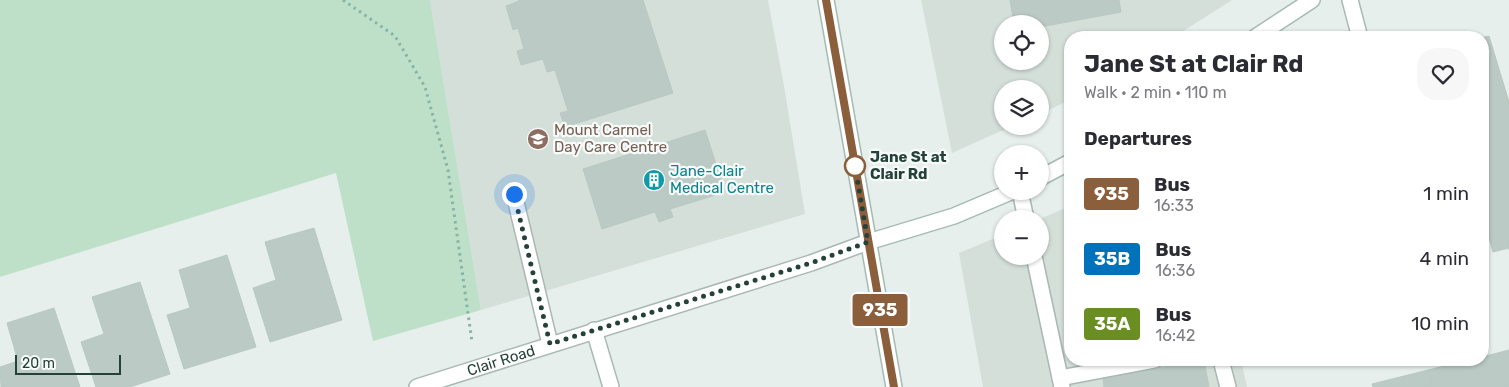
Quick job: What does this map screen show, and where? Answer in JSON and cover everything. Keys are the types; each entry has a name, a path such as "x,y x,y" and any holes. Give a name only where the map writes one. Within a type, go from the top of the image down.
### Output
{"street":[{"path":"826,0 894,387"},
{"path":"1265,31 1312,0"},
{"path":"1350,0 1358,31"},
{"path":"1049,173 1064,165"},
{"path":"514,194 550,344"},
{"name":"Clair Road","path":"417,387 811,263 868,242 954,216 994,199"},
{"path":"1036,265 1061,382 1129,366"},
{"path":"594,330 611,387"},
{"path":"1223,366 1228,387"}],"path":[{"path":"343,0 395,36 424,87 448,170 476,368"}],"shaded area":[{"path":"430,0 768,0 805,214 481,310"},
{"path":"921,0 1232,0 1183,31 1064,31 1064,103 1049,110 1049,80 994,80 994,134 952,153"},
{"path":"1064,209 1064,366 1242,366 1247,387 983,387 959,253 994,238 994,265 1049,265 1049,215"}],"green space":[{"path":"0,0 430,0 481,310 373,341 336,173 0,277"}],"building":[{"path":"519,0 643,0 673,93 565,127 560,113 568,111 555,70 547,72 543,59 521,65 517,51 524,49 518,28 513,30 506,6"},
{"path":"1010,0 1119,0 1121,12 1049,25 1049,15 1012,15"},
{"path":"1489,36 1509,102 1509,248 1493,252 1489,238"},
{"name":"Jane-Clair Medical Centre","path":"705,130 725,192 670,209 673,217 659,222 655,212 602,229 583,169"},
{"path":"314,228 342,320 270,342 253,288 276,280 265,242"},
{"path":"227,255 256,347 184,369 167,315 190,308 179,270"},
{"path":"140,282 170,374 130,387 96,387 81,342 104,334 92,297"},
{"path":"54,308 80,387 1,387 0,367 18,361 7,323"},
{"path":"1509,350 1509,387 1432,387 1428,370 1444,366 1489,366 1489,355"},
{"path":"1170,366 1205,366 1209,387 1104,387 1103,378"},
{"path":"1428,370 1432,387 1373,387 1372,384"}],"bus line":[{"name":"935","path":"826,0 894,387"}],"place":[{"name":"Mount Carmel Day Care Centre","path":"538,139"},
{"name":"Jane St at Clair Rd","path":"855,166"},
{"name":"Jane-Clair Medical Centre","path":"654,180"}],"route":[{"path":"514,194 550,344 811,263 868,242 855,166"}]}
